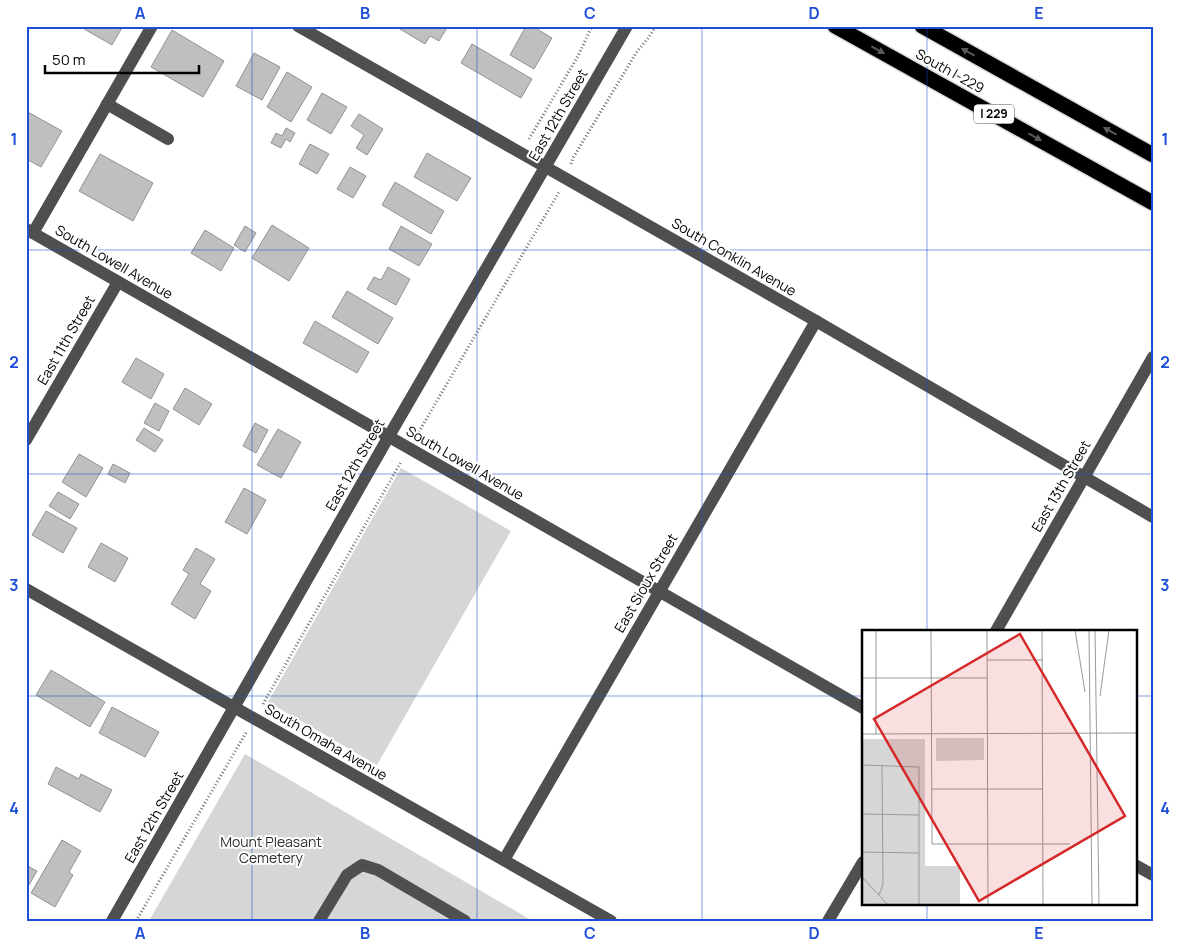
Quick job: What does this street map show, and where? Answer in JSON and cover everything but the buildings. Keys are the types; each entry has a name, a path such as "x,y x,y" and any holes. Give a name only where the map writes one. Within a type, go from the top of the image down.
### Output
{"highway":[{"name":"South I-229","path":"835,26 1153,203"},
{"name":"South I-229","path":"922,26 1153,155"}],"street":[{"path":"30,231 152,26"},
{"name":"South Conklin Avenue","path":"298,26 1153,517"},
{"name":"East 12th Street","path":"112,921 389,436 627,26"},
{"path":"107,104 168,140"},
{"name":"South Lowell Avenue","path":"30,231 862,707"},
{"name":"East 11th Street","path":"26,440 118,282"},
{"name":"East Sioux Street","path":"504,860 816,322"},
{"name":"East 13th Street","path":"997,630 1153,357"},
{"name":"South Omaha Avenue","path":"26,589 611,921"},
{"path":"828,921 862,864"},
{"path":"319,921 347,875 362,865 378,870 465,921"},
{"path":"1136,866 1153,875"}],"path":[{"path":"520,154 578,56 592,26"},
{"path":"136,921 566,180 572,158 636,53 656,26"}],"green space":[{"path":"401,468 511,531 377,765 268,702"},
{"name":"Mount Pleasant Cemetery","path":"245,754 533,921 149,921"}]}
